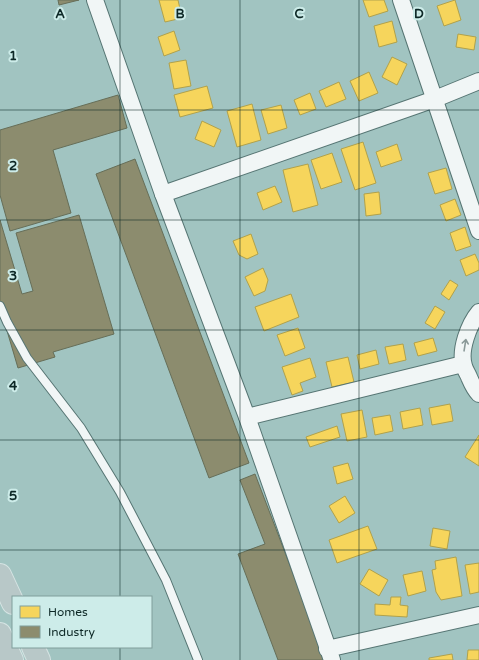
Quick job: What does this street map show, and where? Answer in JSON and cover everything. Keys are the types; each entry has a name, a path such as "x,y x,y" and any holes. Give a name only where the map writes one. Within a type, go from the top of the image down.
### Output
{"highway":[{"path":"0,575 12,601"},
{"path":"0,634 12,660"},
{"path":"33,648 39,660"}],"street":[{"path":"95,0 163,194 247,417 329,654 479,615"},
{"path":"401,0 479,231"},
{"path":"163,194 435,99 479,82"},
{"path":"479,312 474,318 466,335 463,352 464,364 474,389 479,394"},
{"path":"247,417 464,364"}],"lane":[{"path":"0,306 27,358 81,428 120,492 166,580 198,660"}],"building: Homes":[{"path":"159,0 178,0 182,18 165,22"},
{"path":"363,0 384,0 388,11 369,17"},
{"path":"455,0 461,20 444,26 437,6"},
{"path":"392,21 397,42 379,47 374,26"},
{"path":"174,31 180,50 164,56 158,37"},
{"path":"458,34 476,37 474,50 456,47"},
{"path":"392,57 407,64 397,85 382,77"},
{"path":"186,60 191,86 174,89 169,63"},
{"path":"369,72 378,93 359,101 350,81"},
{"path":"339,82 346,99 326,107 319,91"},
{"path":"207,86 213,108 180,117 174,95"},
{"path":"310,93 316,109 300,115 294,100"},
{"path":"252,104 261,140 237,147 227,111"},
{"path":"281,105 287,128 268,134 261,110"},
{"path":"202,121 221,130 214,147 195,139"},
{"path":"363,142 376,183 355,190 341,149"},
{"path":"397,144 402,160 381,167 376,152"},
{"path":"332,153 342,182 321,189 311,160"},
{"path":"308,164 318,205 293,212 283,170"},
{"path":"446,168 452,189 435,194 428,173"},
{"path":"275,186 282,202 263,210 257,193"},
{"path":"379,192 381,214 366,216 364,194"},
{"path":"455,199 461,215 446,221 440,205"},
{"path":"465,227 471,246 456,251 450,233"},
{"path":"251,234 258,254 247,259 239,255 233,241"},
{"path":"475,254 479,263 479,270 466,276 460,260"},
{"path":"263,268 268,280 265,291 254,296 245,277"},
{"path":"450,280 458,285 449,300 441,294"},
{"path":"291,294 299,317 264,331 255,307"},
{"path":"435,306 445,312 435,329 425,323"},
{"path":"298,328 305,348 285,356 277,335"},
{"path":"433,338 437,351 418,356 414,343"},
{"path":"403,344 406,360 389,364 385,347"},
{"path":"376,350 379,364 360,369 357,355"},
{"path":"348,357 354,382 332,387 326,362"},
{"path":"310,358 316,377 300,383 303,391 292,395 282,367"},
{"path":"450,404 453,421 432,425 429,408"},
{"path":"420,408 423,425 403,429 400,412"},
{"path":"362,410 367,437 347,441 341,414"},
{"path":"390,415 393,431 375,435 372,418"},
{"path":"337,426 340,437 310,447 306,437"},
{"path":"479,435 479,466 465,457"},
{"path":"348,463 353,479 337,484 333,467"},
{"path":"345,496 355,513 339,523 329,506"},
{"path":"368,526 377,549 337,563 329,540"},
{"path":"433,528 450,531 447,549 430,546"},
{"path":"456,557 462,596 441,600 436,592 432,570 436,569 435,561"},
{"path":"479,563 479,592 470,594 465,565"},
{"path":"369,569 388,580 379,596 360,584"},
{"path":"422,571 426,591 408,596 403,575"},
{"path":"391,597 401,597 400,605 408,606 407,617 375,615 375,604 390,605"},
{"path":"468,650 479,650 479,660 467,660"},
{"path":"452,654 453,660 429,660 429,658"}],"building: Industry":[{"path":"58,0 79,0 59,5"},
{"path":"118,95 127,128 53,150 71,213 10,231 0,195 0,130"},
{"path":"135,159 249,463 209,478 96,174"},
{"path":"79,215 114,334 53,352 55,357 18,368 0,307 0,220 22,294 33,291 16,233"},
{"path":"255,474 326,660 278,660 238,554 265,544 240,480"}]}
